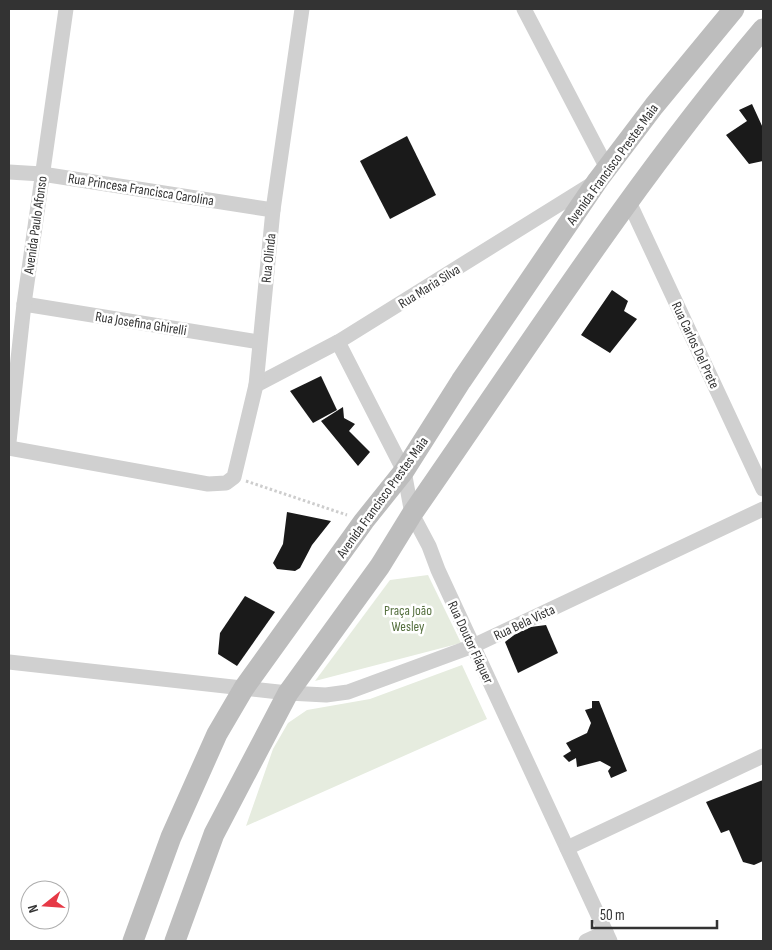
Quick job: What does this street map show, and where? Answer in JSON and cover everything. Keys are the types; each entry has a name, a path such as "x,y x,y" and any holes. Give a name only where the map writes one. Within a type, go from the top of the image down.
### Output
{"main road":[{"name":"Avenida Francisco Prestes Maia","path":"134,941 171,837 217,734 244,688 364,521 404,471 461,381 602,174 654,106 734,9"},
{"path":"175,941 214,834 288,693 380,566 412,514 629,202 723,76 763,29"}],"street":[{"name":"Avenida Paulo Afonso","path":"9,442 24,304 66,9"},
{"name":"Rua Olinda","path":"9,448 208,484 226,483 234,477 256,385 273,210 302,9"},
{"path":"524,9 602,174"},
{"name":"Rua Princesa Francisca Carolina","path":"9,172 42,174 273,210"},
{"name":"Rua Maria Silva","path":"256,385 338,342 602,174"},
{"name":"Rua Carlos Del Prete","path":"629,202 763,489"},
{"name":"Rua Josefina Ghirelli","path":"24,304 259,342"},
{"name":"Rua Doutor Fláquer","path":"338,342 404,471 412,514 429,546 473,646 608,937"},
{"name":"Rua Bela Vista","path":"9,662 288,693 326,695 348,692 473,646 763,509"},
{"path":"567,848 763,756"},
{"path":"586,941 608,937"}],"path":[{"path":"253,483 364,521"}],"green space":[{"name":"Praça João Wesley","path":"428,575 461,643 315,681 390,580"},
{"path":"462,665 487,719 246,826 273,749 288,723 307,710 370,699"}],"building":[{"path":"752,104 763,128 763,161 749,164 726,135 747,121 739,110"},
{"path":"407,136 436,195 390,219 360,161"},
{"path":"612,290 628,301 624,311 637,319 610,353 581,335"},
{"path":"321,376 337,410 313,423 290,391"},
{"path":"343,407 344,418 355,424 349,431 370,452 358,466 321,421"},
{"path":"287,512 331,521 312,545 300,568 295,571 277,569 273,563 283,544"},
{"path":"245,596 275,612 237,666 218,654 220,633"},
{"path":"546,625 558,653 518,673 505,642 523,628"},
{"path":"592,701 599,701 627,771 611,778 608,771 611,767 600,761 577,767 576,758 569,762 563,756 571,751 566,743 587,733 591,723 585,710 592,708"},
{"path":"763,780 763,861 754,865 743,862 729,830 721,833 706,802"}]}
